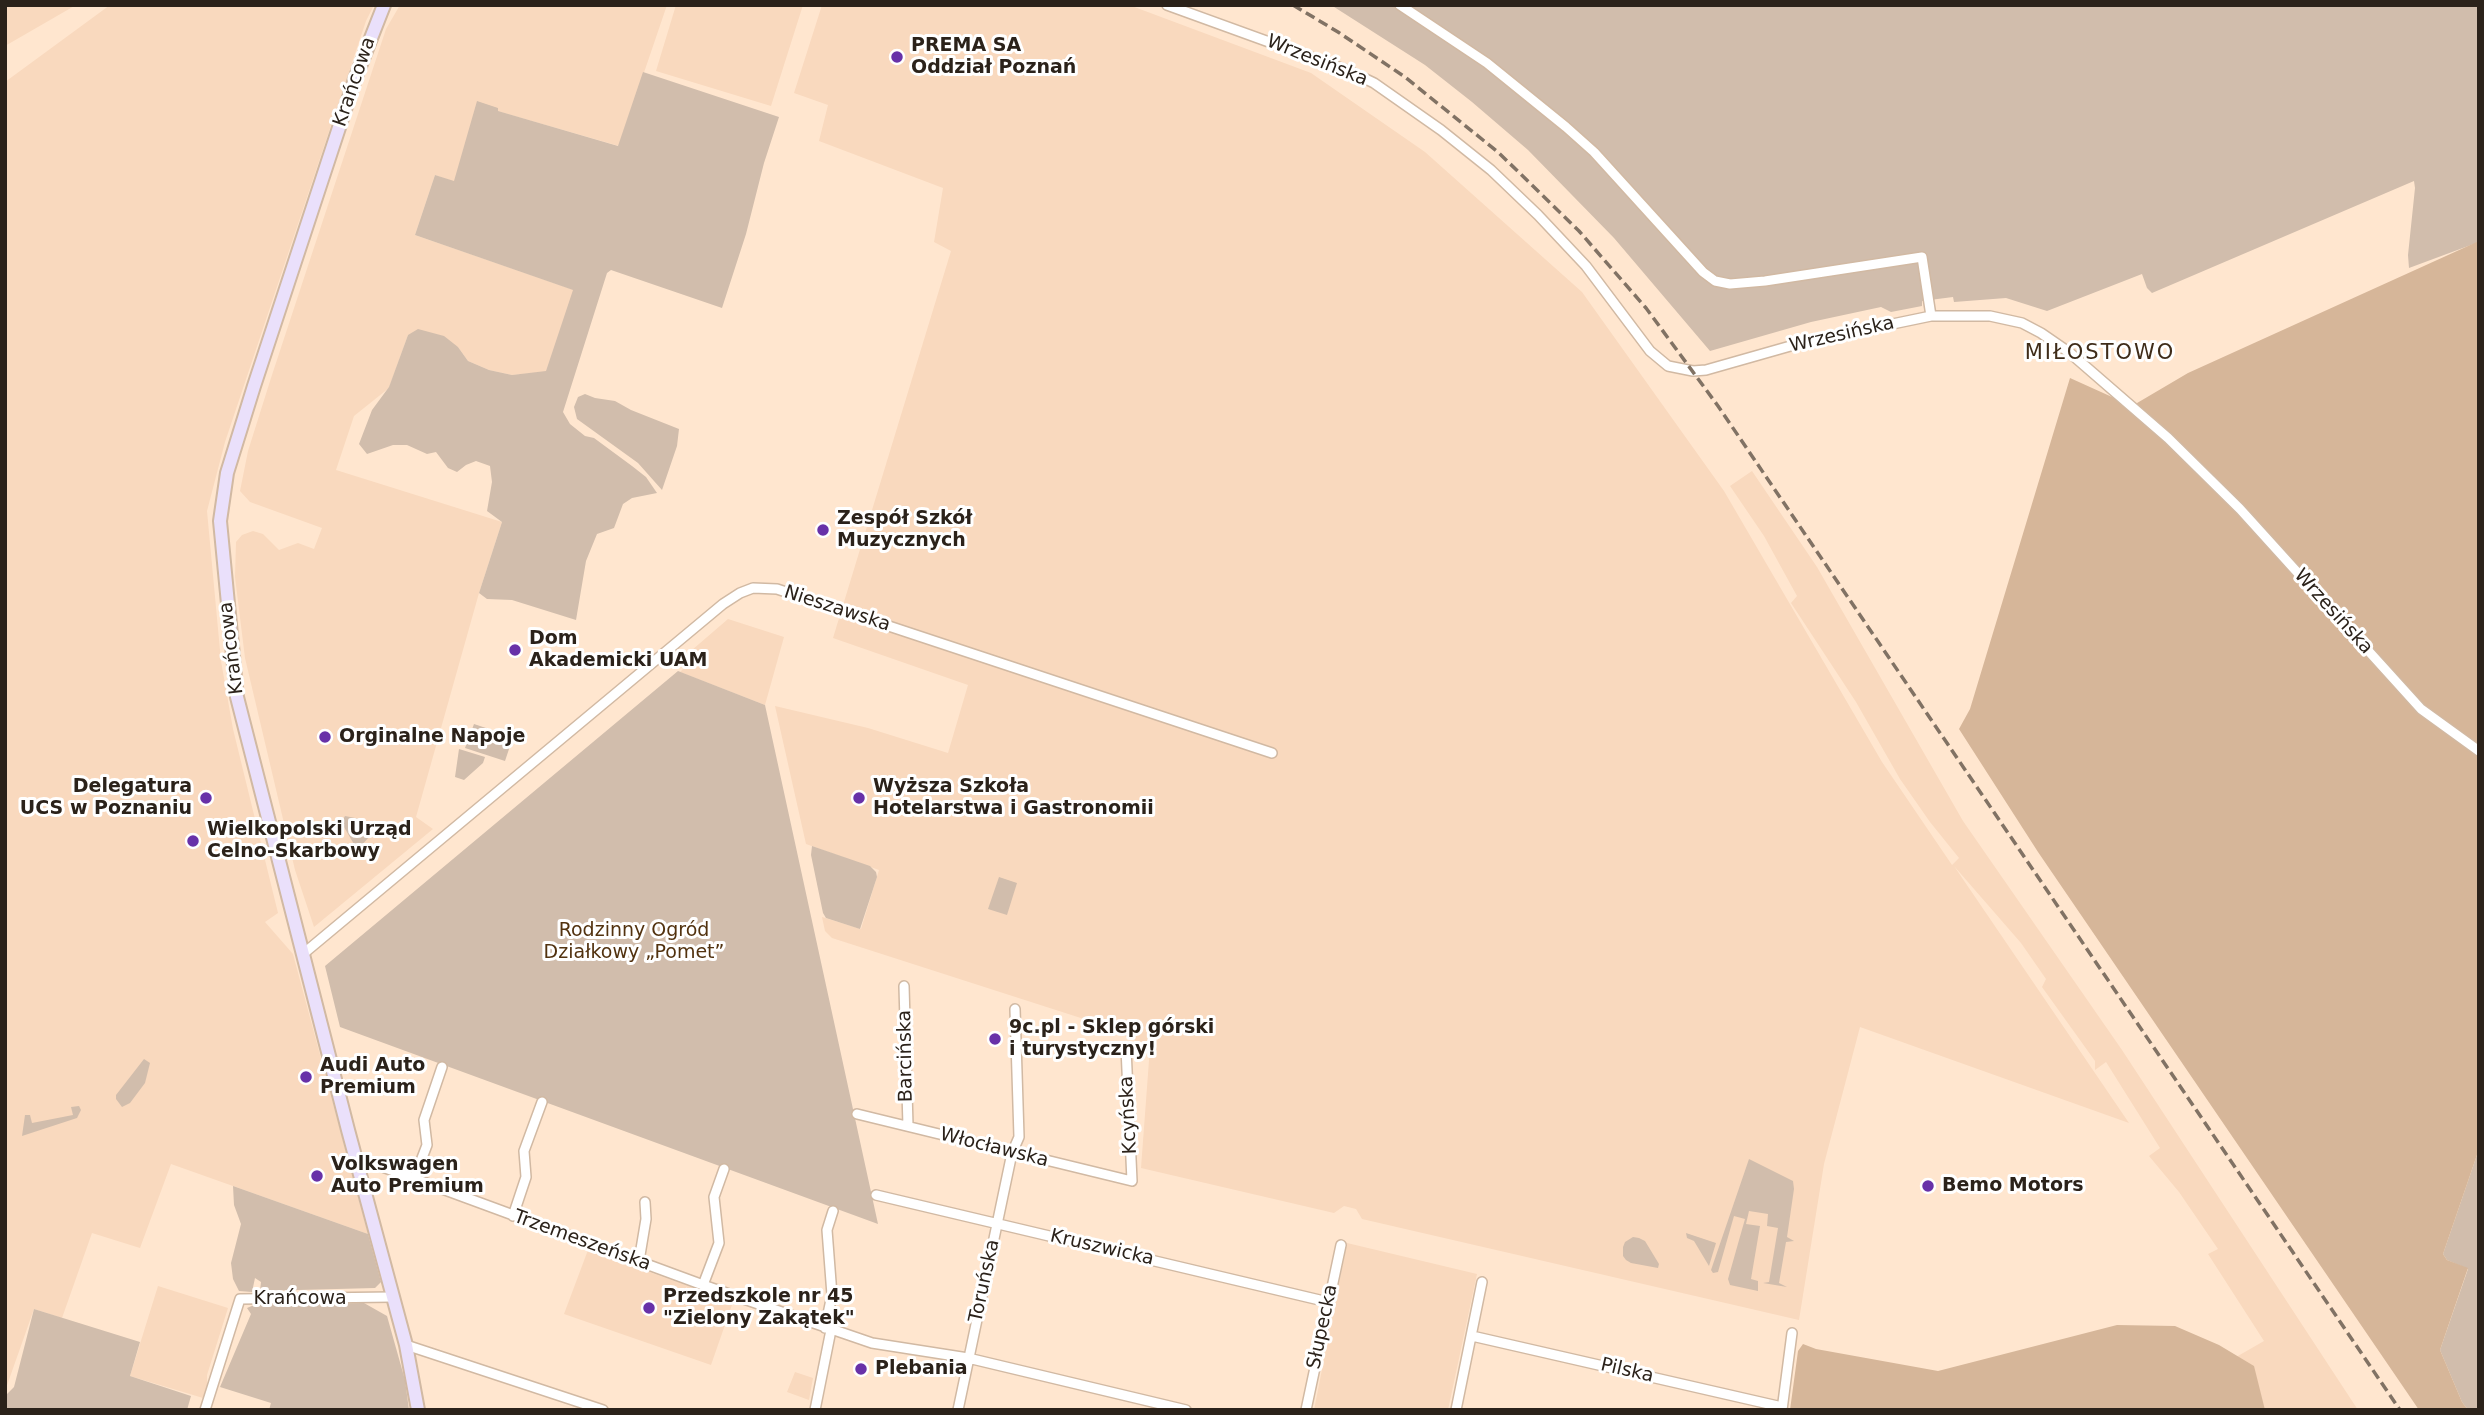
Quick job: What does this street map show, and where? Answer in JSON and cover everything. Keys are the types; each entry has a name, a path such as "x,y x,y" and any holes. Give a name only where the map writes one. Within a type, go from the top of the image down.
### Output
{"street":[{"name":"Krańcowa","path":"384,5 355,79 250,397 227,473 219,520 237,697 406,1346 418,1410"},
{"name":"Wrzesińska","path":"1167,5 1349,71 1374,83 1424,117 1491,170 1538,215 1586,266 1650,351 1668,366 1693,371 1706,370 1801,343 1931,316 2007,319 2041,333 2070,353 2201,469 2421,709 2479,751"},
{"path":"1400,5 1488,63 1566,127 1594,152 1703,272 1715,281 1730,284 1765,281 1922,257 1931,316"},
{"name":"Nieszawska","path":"303,954 732,597 748,589 777,589 1272,753"},
{"name":"Barcińska","path":"904,986 908,1126"},
{"name":"Toruńska","path":"958,1410 1012,1153 1019,1137 1015,1009"},
{"name":"Kcyńska","path":"1126,1048 1132,1181"},
{"path":"414,1179 428,1145 424,1120 442,1067"},
{"path":"513,1216 526,1177 524,1152 542,1102"},
{"name":"Włocławska","path":"857,1114 1132,1181"},
{"name":"Trzemeszeńska","path":"358,1166 380,1166 703,1285 872,1343 968,1358 1186,1410"},
{"path":"703,1285 719,1243 714,1197 724,1169"},
{"name":"Kruszwicka","path":"876,1195 1328,1302"},
{"path":"639,1261 646,1219 645,1202"},
{"path":"815,1410 832,1295 827,1230 833,1211"},
{"name":"Słupecka","path":"1306,1410 1341,1245"},
{"path":"1456,1410 1482,1282"},
{"name":"Krańcowa","path":"205,1410 240,1299 392,1297"},
{"path":"1782,1408 1792,1333"},
{"name":"Pilska","path":"1472,1336 1782,1408"},
{"path":"406,1346 603,1410"}],"shaded area":[{"path":"5,5 76,5 5,46"},
{"path":"110,5 374,5 366,21 225,442 207,511 221,661 233,729 278,913 265,922 293,954 368,1234 171,1164 140,1248 92,1233 62,1318 34,1309 5,1391 5,82"},
{"path":"400,5 667,5 619,146 497,111 454,182 435,175 415,235 574,290 546,372 512,375 489,370 468,361 458,347 408,335 389,388 354,416 336,470 502,522 479,593 416,817 433,829 314,927 295,870 245,658 235,577 236,542 242,535 253,531 263,534 279,550 298,543 314,549 322,528 250,502 240,491 248,451 271,378 386,29"},
{"path":"676,5 803,5 771,106 656,71"},
{"path":"822,5 1129,5 1311,73 1425,152 1582,292 1724,491 1882,762 1952,865 1959,858 1900,779 1856,702 1791,603 1797,596 1764,536 1730,486 1752,471 1817,567 1963,821 2122,1050 2358,1410 2209,1410 2217,1368 2264,1341 2208,1254 2218,1249 2179,1192 2149,1156 2160,1148 2106,1062 2095,1070 2095,1061 2042,987 2046,979 2021,943 1954,866 2129,1123 1860,1027 1824,1164 1799,1320 1362,1219 1356,1209 1344,1206 1334,1213 1141,1168 1150,1047 1087,1020 832,938 825,931 822,917 861,929 879,870 806,844 775,706 868,728 948,753 968,685 833,638 951,251 934,242 943,188 819,141 828,105 794,93"},
{"path":"2479,241 2479,1149 2443,1254 2447,1260 2468,1268 2440,1350 2468,1410 2419,1410 2038,852 1959,729 1970,709 2070,378 2132,406 2188,373"},
{"path":"728,619 784,637 765,705 680,672 687,665 692,650"},
{"path":"1347,1243 1477,1274 1448,1410 1314,1410"},
{"name":"Przedszkole nr 45 \"Zielony Zakątek\"","path":"588,1250 733,1302 711,1365 564,1314"},
{"path":"158,1286 228,1308 207,1375 203,1398 130,1376"},
{"path":"2117,1325 2175,1326 2219,1345 2254,1366 2265,1410 1790,1410 1798,1351 1803,1344 1816,1349 1938,1371"},
{"path":"795,1372 813,1378 809,1400 787,1392"}],"green space":[{"path":"1331,5 2479,5 2479,242 2409,268 2414,181 2152,293 2142,274 2047,311 2006,298 1954,302 1953,297 1922,301 1922,306 1891,312 1881,307 1811,322 1710,351 1614,238 1528,150 1425,65"},
{"path":"643,72 779,117 722,308 611,270 607,273 563,412 570,424 585,436 594,438 646,477 657,493 632,498 623,504 614,528 597,534 586,561 576,620 512,600 487,599 479,593 502,522 487,511 492,482 490,466 476,461 457,472 448,468 436,452 427,454 407,445 393,445 367,454 359,444 372,410 389,387 408,335 418,329 444,336 458,347 468,361 489,370 512,375 546,371 573,290 415,235 435,175 454,181 477,101 498,108 498,111 618,146"},
{"path":"585,394 615,401 679,429 677,446 662,490 638,463 577,419 574,407 578,397"},
{"name":"Rodzinny Ogród Działkowy „Pomet”","path":"678,671 765,705 878,1224 340,1027 325,966"},
{"path":"474,724 513,737 505,761 465,748"},
{"path":"459,749 485,757 483,763 464,780 455,777"},
{"path":"345,816 360,819 366,824 369,837 361,846 355,846 340,825"},
{"path":"812,846 870,866 876,872 877,877 860,929 826,918 823,913 811,855"},
{"path":"999,877 1017,883 1007,915 988,909"},
{"path":"144,1059 150,1063 145,1083 130,1103 122,1107 116,1095"},
{"path":"79,1106 81,1110 77,1118 22,1136 25,1115 30,1115 32,1123 73,1115 71,1107"},
{"path":"2479,1149 2479,1410 2468,1410 2440,1350 2468,1269 2447,1260 2443,1254"},
{"path":"1749,1159 1793,1181 1787,1237 1794,1241 1786,1242 1779,1283 1787,1287 1763,1283 1769,1282 1778,1228 1767,1226 1768,1214 1749,1211 1746,1224 1760,1226 1751,1279 1758,1281 1758,1291 1730,1285 1728,1279 1745,1219 1734,1216 1718,1272 1713,1273 1711,1270"},
{"path":"233,1186 368,1234 381,1282 375,1288 260,1291 261,1282 255,1278 252,1292 239,1291 233,1279 231,1263 241,1224 234,1205"},
{"path":"1686,1233 1716,1243 1709,1266 1694,1241 1687,1238"},
{"path":"1633,1237 1645,1241 1659,1264 1658,1268 1626,1260 1623,1247 1625,1242"},
{"path":"364,1303 387,1316 405,1380 409,1410 269,1410 271,1403 220,1387 251,1314 247,1308 254,1305"},
{"path":"34,1309 140,1342 130,1376 191,1396 187,1410 5,1410 5,1396 14,1387"}],"railway":[{"path":"1293,5 1405,77 1499,153 1579,231 1646,308 1718,406 2400,1410"}],"place":[{"name":"PREMA SA Oddział Poznań","path":"897,57"},
{"name":"Zespół Szkół Muzycznych","path":"823,530"},
{"name":"Dom Akademicki UAM","path":"515,650"},
{"name":"Orginalne Napoje","path":"325,737"},
{"name":"Delegatura UCS w Poznaniu","path":"206,798"},
{"name":"Wyższa Szkoła Hotelarstwa i Gastronomii","path":"859,798"},
{"name":"Wielkopolski Urząd Celno-Skarbowy","path":"193,841"},
{"name":"9c.pl - Sklep górski i turystyczny!","path":"995,1039"},
{"name":"Audi Auto Premium","path":"306,1077"},
{"name":"Volkswagen Auto Premium","path":"317,1176"},
{"name":"Bemo Motors","path":"1928,1186"},
{"name":"Przedszkole nr 45 \"Zielony Zakątek\"","path":"649,1308"},
{"name":"Plebania","path":"861,1369"}],"district":[{"name":"MIŁOSTOWO","path":"2100,354"}]}
